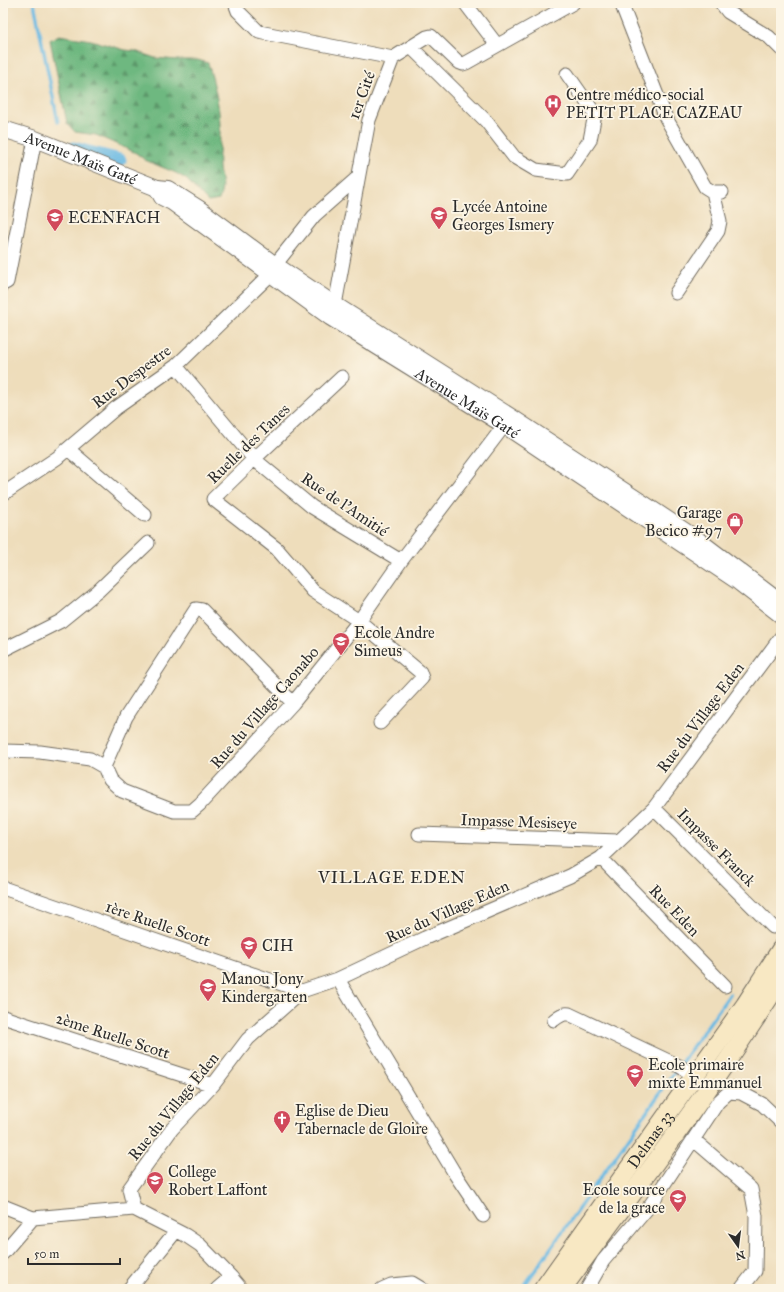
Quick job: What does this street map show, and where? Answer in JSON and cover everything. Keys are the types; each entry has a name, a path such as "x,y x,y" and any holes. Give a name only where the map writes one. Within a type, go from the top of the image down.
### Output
{"main road":[{"name":"Delmas 33","path":"544,1289 745,1004 781,949"},
{"name":"Delmas 33","path":"562,1289 688,1116 757,1017 781,979"}],"street":[{"name":"1er Cité","path":"235,3 238,11 259,32 393,58 369,120 333,311"},
{"path":"465,3 497,45"},
{"path":"393,58 431,36 462,64 573,3"},
{"path":"621,3 666,118 705,187 718,192 720,222 718,231 676,293"},
{"path":"721,3 728,12 769,37 781,50"},
{"path":"411,47 486,121 514,157 536,170 567,174 590,140 595,114 568,74"},
{"name":"Avenue Maïs Gaté","path":"3,129 35,139 157,188 168,189 198,208 273,269 333,311 698,540 781,603"},
{"path":"3,284 7,282 35,139"},
{"name":"Rue Despestre","path":"3,494 57,458 116,408 176,366 273,269 314,216 357,178"},
{"name":"Rue de l'Amitié","path":"176,366 254,459 312,507 401,561"},
{"name":"Ruelle des Tanes","path":"342,377 254,459 214,499 276,549 312,591 359,621 422,675 422,678 380,722"},
{"name":"Avenue Maïs Gaté","path":"508,421 736,580 781,615"},
{"name":"Rue du Village Caonabo","path":"104,767 110,780 122,791 174,811 192,811 293,703 359,621 401,561 508,421"},
{"path":"68,449 146,514"},
{"path":"3,650 61,621 98,591 148,543"},
{"path":"3,751 40,752 90,760 104,767 126,717 196,609 202,610 293,703"},
{"name":"Rue du Village Eden","path":"134,1209 130,1189 172,1129 213,1085 248,1039 302,991 338,979 425,938 570,876 601,858 654,808 781,637"},
{"name":"Impasse Franck","path":"654,808 773,927"},
{"name":"Impasse Mesiseye","path":"418,834 619,841"},
{"name":"Rue Eden","path":"601,858 725,986"},
{"name":"1ère Ruelle Scott","path":"3,888 302,991"},
{"path":"338,979 455,1174 483,1216"},
{"path":"554,1020 560,1015 570,1014 679,1066 694,1075"},
{"name":"2ème Ruelle Scott","path":"3,1017 213,1085"},
{"path":"587,1289 603,1261 651,1204 718,1102 729,1092 741,1093 762,1104 781,1122"},
{"path":"694,1140 751,1189 756,1216 755,1271 740,1289"},
{"path":"3,1206 33,1218 134,1209 200,1245 241,1289"},
{"path":"3,1254 33,1218"},
{"path":"129,1289 176,1231"},
{"path":"217,1289 231,1277"},
{"path":"382,1289 391,1285 412,1283 422,1289"}],"green space":[{"path":"59,35 91,40 125,50 135,51 155,58 198,60 208,63 220,117 219,163 222,186 219,200 208,202 186,179 176,173 145,160 136,153 96,135 75,132 67,123 50,40"}],"waterway":[{"path":"34,3 58,122"},
{"path":"74,148 120,160"},
{"path":"681,1063 730,994"},
{"path":"522,1289 677,1069"}],"place":[{"name":"Centre médico-social PETIT PLACE CAZEAU","path":"553,118"},
{"name":"Lycée Antoine Georges Ismery","path":"439,230"},
{"name":"ECENFACH","path":"55,232"},
{"name":"Garage Becico #97","path":"735,536"},
{"name":"Ecole Andre Simeus","path":"341,656"},
{"name":"CIH","path":"249,960"},
{"name":"Manou Jony Kindergarten","path":"208,1002"},
{"name":"Ecole primaire mixte Emmanuel","path":"635,1088"},
{"name":"Eglise de Dieu Tabernacle de Gloire","path":"282,1134"},
{"name":"College Robert Laffont","path":"155,1195"},
{"name":"Ecole source de la grace","path":"678,1213"}],"district":[{"name":"VILLAGE EDEN","path":"392,877"}]}
